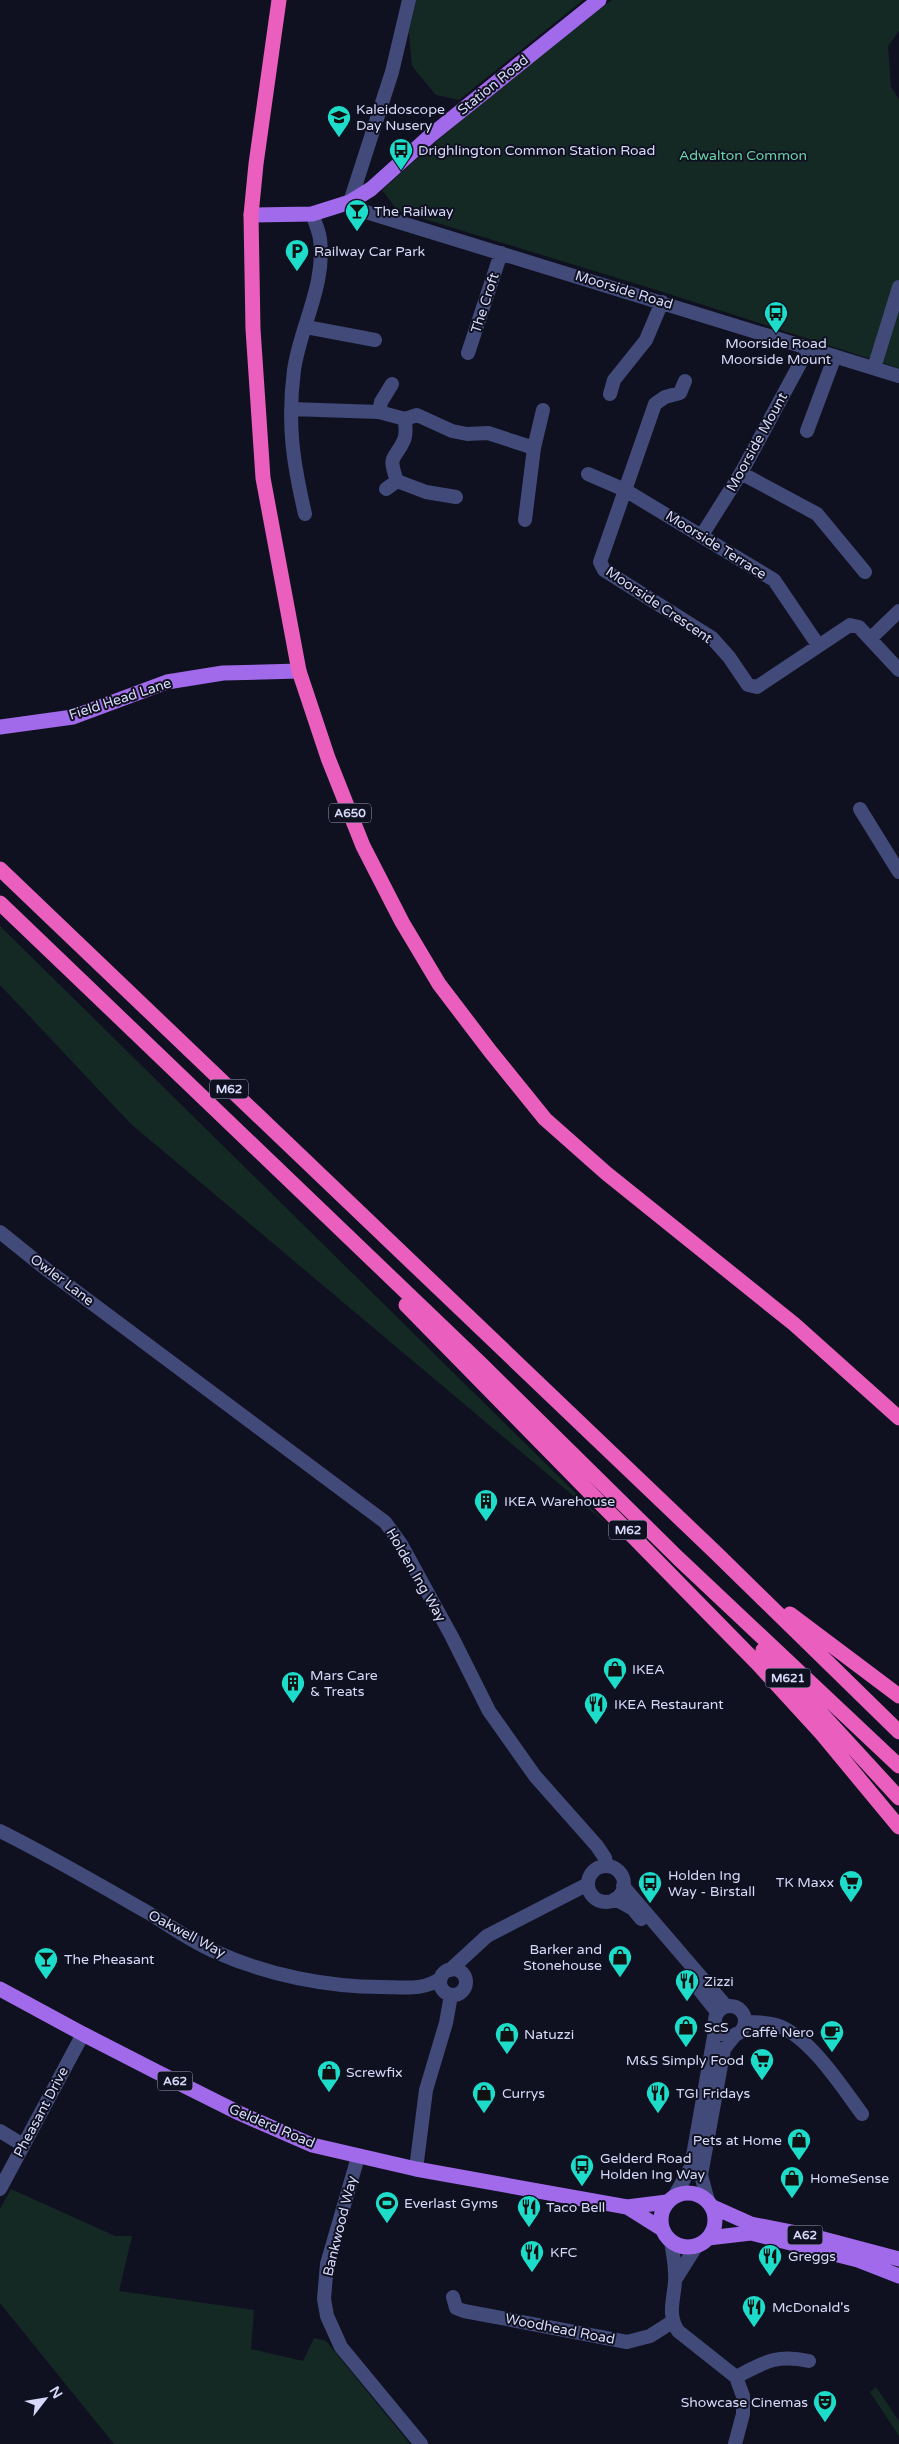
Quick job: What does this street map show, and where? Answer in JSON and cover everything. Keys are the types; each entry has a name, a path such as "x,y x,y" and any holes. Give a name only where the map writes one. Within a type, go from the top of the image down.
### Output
{"highway":[{"name":"A650","path":"279,0 256,164 251,215 252,329 263,478 299,671 328,758 363,846 402,922 439,984 545,1119 606,1173 794,1324 899,1418"},
{"name":"M62","path":"0,869 745,1580 899,1732"},
{"name":"M62","path":"0,903 350,1239 678,1558 899,1766"},
{"name":"M62","path":"350,1239 417,1318 758,1664 822,1734 899,1827"},
{"name":"M621","path":"678,1558 899,1798"},
{"path":"745,1580 899,1696"}],"main road":[{"name":"Station Road","path":"251,215 312,214 350,202 371,190 430,136 599,0"},
{"name":"Field Head Lane","path":"0,727 73,717 167,682 223,673 299,671"},
{"name":"Gelderd Road","path":"0,1988 82,2034 239,2113 312,2145 416,2169 627,2207 692,2192 710,2204 751,2224 812,2236 899,2259"},
{"path":"667,2235 661,2215 671,2198"},
{"path":"703,2242 715,2226 710,2204"},
{"name":"Gelderd Road","path":"627,2207 685,2247 751,2233 858,2260 899,2276"}],"street":[{"path":"350,202 389,81 409,0"},
{"name":"Moorside Road","path":"350,202 366,212 899,376"},
{"path":"305,514 293,460 291,409 294,368 319,277 320,240 312,214"},
{"name":"The Croft","path":"468,353 501,253"},
{"path":"874,368 899,287"},
{"path":"610,394 614,380 646,340 662,302"},
{"path":"306,327 375,340"},
{"name":"Moorside Mount","path":"702,535 741,473 809,347"},
{"path":"807,431 835,356"},
{"name":"Moorside Crescent","path":"685,381 680,393 665,397 655,404 600,562 604,570 712,638 729,657 748,686 756,687 850,625 859,627 870,639"},
{"path":"379,412 380,402 392,384"},
{"path":"291,409 379,412 405,419 417,415 452,430 467,434 488,433 534,448"},
{"path":"525,520 534,448 543,410"},
{"path":"405,419 405,438 393,456 391,485 456,497"},
{"path":"741,473 818,514 865,572"},
{"name":"Moorside Terrace","path":"588,474 625,490 774,580 818,645"},
{"path":"899,611 870,639 899,670"},
{"path":"860,809 898,870"},
{"name":"Owler Lane","path":"0,1232 46,1269 125,1326"},
{"name":"Holden Ing Way","path":"125,1326 385,1522 401,1544 452,1638 489,1712 535,1776 597,1846 602,1867 589,1878 590,1889"},
{"name":"Oakwell Way","path":"0,1831 57,1860 215,1952 272,1971 348,1987 421,1987 433,1984 487,1936 560,1898 590,1889"},
{"path":"602,1867 618,1870 622,1875 624,1886 663,1933 719,2015 718,2030 726,2035 736,2034"},
{"path":"615,1899 624,1886"},
{"path":"590,1889 603,1901 615,1899 633,1909 719,2015 691,2167 671,2198"},
{"path":"663,1933 661,1935 668,1953"},
{"path":"456,1990 472,1950"},
{"path":"416,2169 426,2090 446,2022 457,2009 456,1990 462,1973 445,1974 440,1986 456,1990"},
{"name":"Oakwell Way","path":"421,1987 430,1991 456,1990"},
{"path":"719,2015 739,2009 745,2022"},
{"path":"710,2204 702,2175 724,2049 745,2022"},
{"path":"745,2022 777,2025 792,2034 810,2049 862,2114"},
{"name":"Pheasant Drive","path":"0,2189 82,2034"},
{"path":"697,2136 704,2119 712,2120"},
{"path":"0,2131 23,2144"},
{"name":"Bankwood Way","path":"358,2157 327,2264 324,2299 327,2316 341,2346 420,2444"},
{"path":"667,2235 676,2280 671,2310 672,2322 678,2331 736,2377 743,2396 743,2414 735,2444"},
{"path":"676,2280 703,2242"},
{"name":"Woodhead Road","path":"453,2297 456,2308 464,2311 627,2342 650,2336 672,2322"},
{"path":"736,2377 773,2359 790,2357 809,2361"}],"green space":[{"path":"416,0 583,0 459,100 436,95 412,66 409,32"},
{"name":"Adwalton Common","path":"612,0 899,0 899,31 888,46 891,87 899,99 899,368 663,292 398,211 382,190 494,92"},
{"path":"0,926 607,1524 131,1124 0,985"},
{"path":"11,2189 115,2236 132,2236 119,2291 254,2310 251,2349 303,2361 314,2338 326,2341 410,2444 114,2444 0,2303 0,2209"},
{"path":"876,2387 899,2421 899,2436 870,2392"}],"place":[{"name":"Kaleidoscope Day Nusery","path":"339,138"},
{"name":"Drighlington Common Station Road","path":"401,171"},
{"name":"The Railway","path":"357,232"},
{"name":"Railway Car Park","path":"297,272"},
{"name":"Moorside Road Moorside Mount","path":"776,334"},
{"name":"IKEA Warehouse","path":"486,1522"},
{"name":"IKEA","path":"615,1690"},
{"name":"Mars Care & Treats","path":"293,1704"},
{"name":"IKEA Restaurant","path":"596,1725"},
{"name":"TK Maxx","path":"851,1903"},
{"name":"Holden Ing Way - Birstall","path":"650,1904"},
{"name":"Barker and Stonehouse","path":"620,1978"},
{"name":"The Pheasant","path":"46,1980"},
{"name":"Zizzi","path":"687,2002"},
{"name":"ScS","path":"686,2048"},
{"name":"Caffè Nero","path":"832,2053"},
{"name":"Natuzzi","path":"507,2055"},
{"name":"M&S Simply Food","path":"762,2081"},
{"name":"Screwfix","path":"329,2093"},
{"name":"Currys","path":"484,2114"},
{"name":"TGI Fridays","path":"658,2114"},
{"name":"Pets at Home","path":"799,2161"},
{"name":"Gelderd Road Holden Ing Way","path":"582,2187"},
{"name":"HomeSense","path":"792,2199"},
{"name":"Everlast Gyms","path":"387,2224"},
{"name":"Taco Bell","path":"529,2228"},
{"name":"KFC","path":"532,2273"},
{"name":"Greggs","path":"770,2277"},
{"name":"McDonald's","path":"754,2328"},
{"name":"Showcase Cinemas","path":"825,2423"}]}
